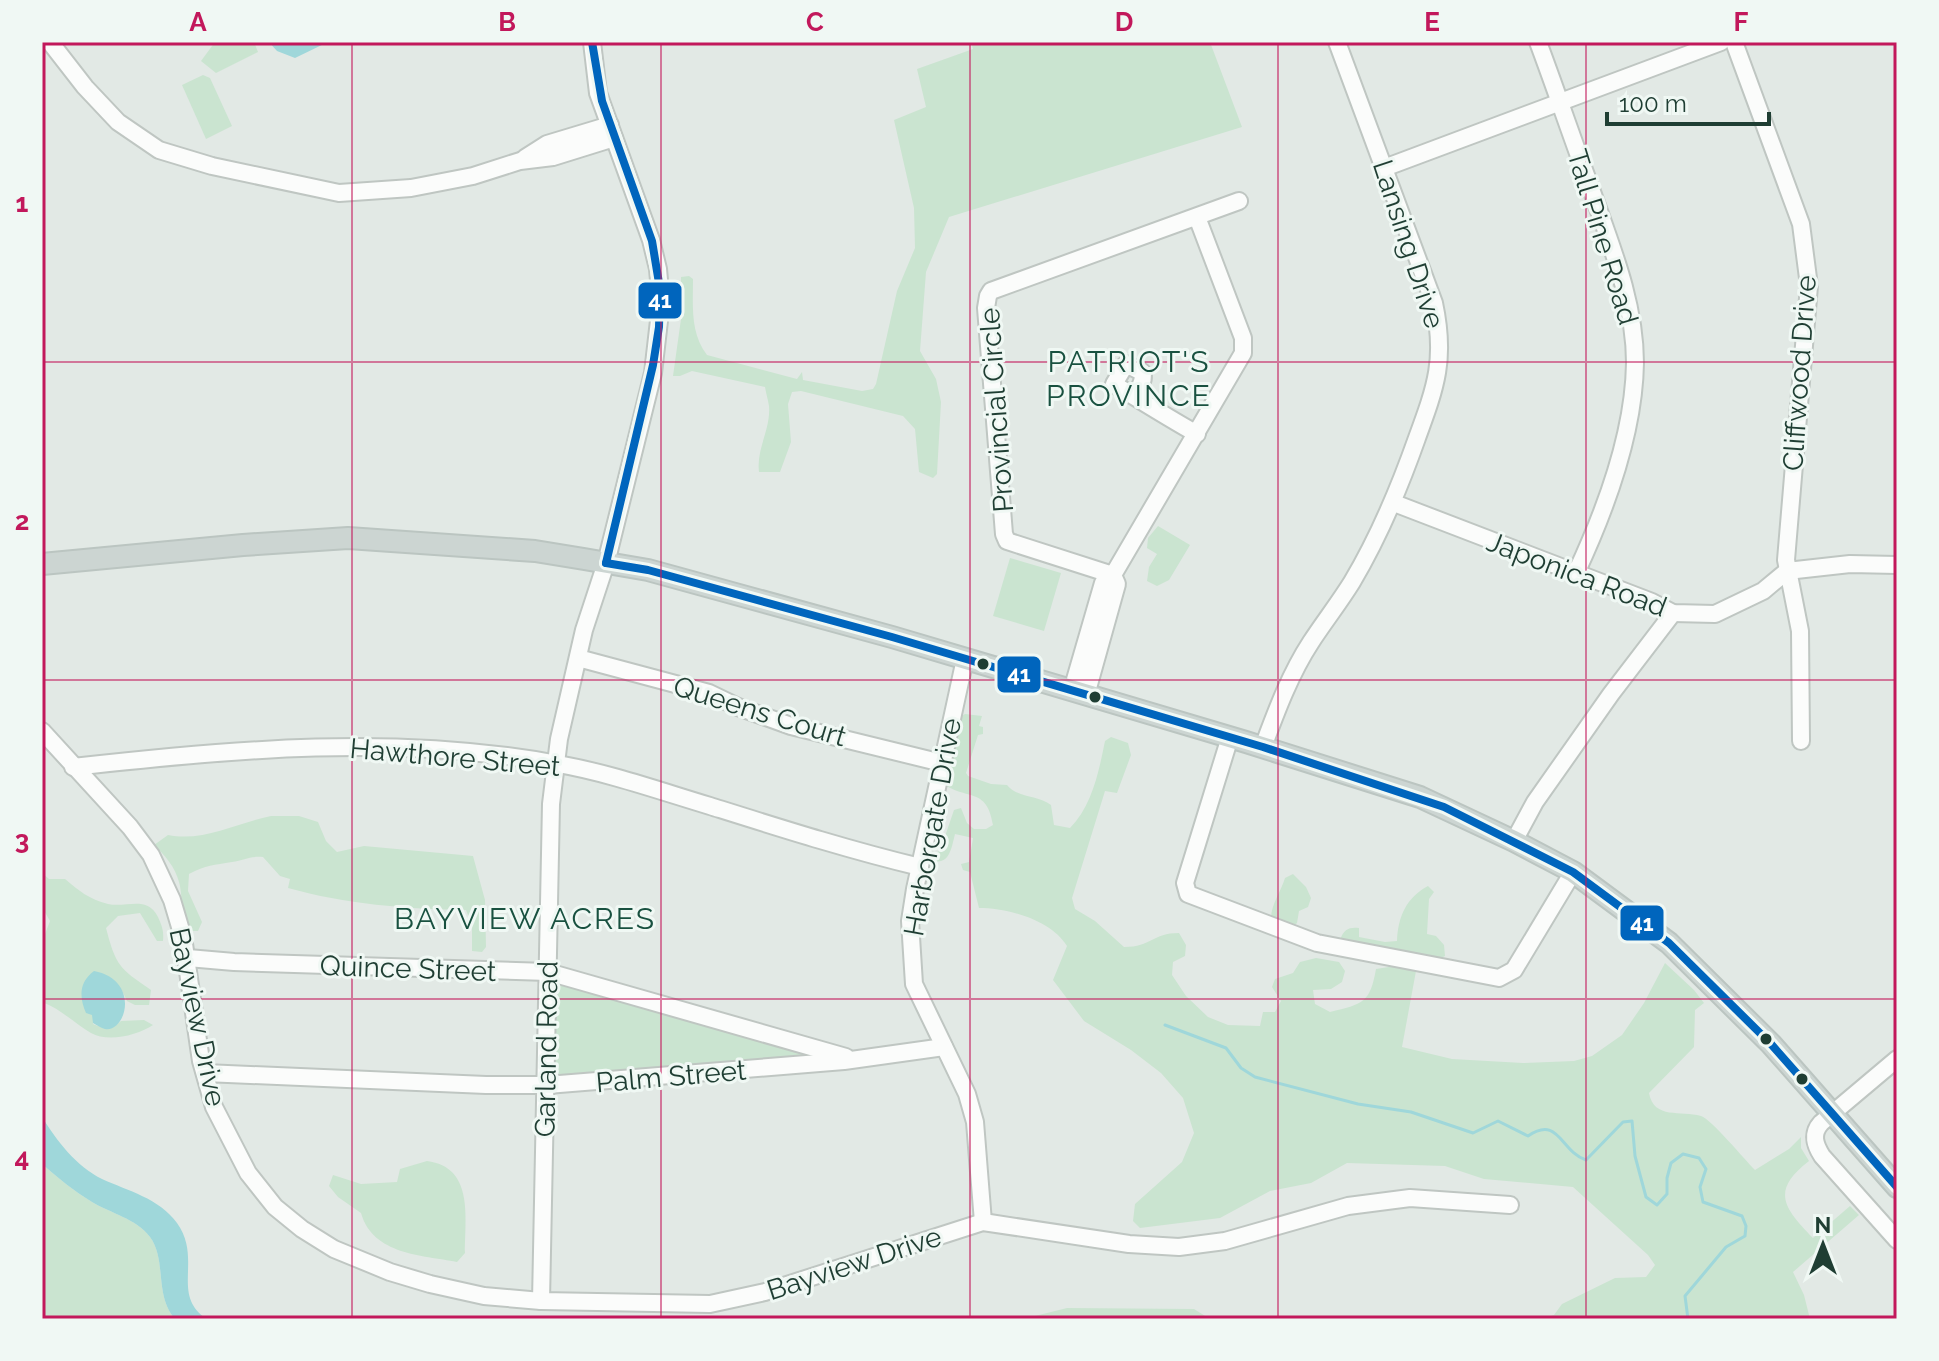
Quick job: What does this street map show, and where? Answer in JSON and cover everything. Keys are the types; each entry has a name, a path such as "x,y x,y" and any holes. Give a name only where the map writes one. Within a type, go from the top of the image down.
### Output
{"main road":[{"path":"42,564 348,538 535,551 648,570 1079,692 1420,797 1573,872 1669,943 1728,1000 1897,1187"}],"street":[{"path":"50,42 85,87 118,122 159,150 212,166 339,193 411,188 473,176 520,161 547,144 612,131"},
{"name":"Garland Road","path":"541,1301 551,804 559,739 578,658 606,563 653,373 661,303 651,240 598,93 592,42"},
{"name":"Lansing Drive","path":"1263,747 1276,710 1309,645 1352,581 1394,503 1437,383 1441,334 1434,303 1337,42"},
{"name":"Tall Pine Road","path":"1538,42 1616,258 1629,310 1634,350 1633,387 1622,449 1576,573"},
{"path":"1384,168 1721,42"},
{"name":"Cliffwood Drive","path":"1734,42 1801,224 1808,276 1787,571 1800,631 1801,741"},
{"name":"Provincial Circle","path":"1113,575 1007,541 986,302 991,291 1239,201"},
{"path":"1079,692 1103,583 1113,575 1243,353 1243,338 1197,217"},
{"path":"1138,398 1197,434"},
{"name":"Japonica Road","path":"1394,503 1673,613 1715,614 1763,591 1787,571"},
{"path":"1787,571 1850,564 1897,565"},
{"path":"1514,841 1535,802 1673,613"},
{"name":"Queens Court","path":"578,658 709,693 791,726 942,763"},
{"name":"Harborgate Drive","path":"965,659 910,921 914,984 967,1094 975,1122 983,1222"},
{"name":"Bayview Drive","path":"42,731 130,827 151,855 172,900 188,958 201,1061 214,1107 248,1173 275,1207 302,1229 334,1249 383,1270 484,1296 541,1301 710,1304 765,1292 983,1222 1129,1244 1179,1247 1225,1241 1348,1206 1410,1198 1510,1205"},
{"path":"1230,737 1185,883 1188,894 1317,943 1499,978 1514,970 1573,872"},
{"name":"Hawthore Street","path":"73,767 220,751 313,746 429,750 556,763 645,786 839,848 920,867"},
{"name":"Quince Street","path":"188,958 548,972 856,1060"},
{"name":"Palm Street","path":"205,1073 547,1085 856,1060 944,1047"},
{"path":"1897,1059 1818,1126 1815,1145 1897,1240"}],"green space":[{"path":"215,42 254,42 258,52 216,73 201,61"},
{"path":"971,42 1210,42 1242,127 949,217 926,272 920,351 936,379 941,402 937,474 933,478 919,472 915,429 903,416 801,391 792,392 788,404 791,442 780,472 759,472 769,414 765,387 692,371 673,376 681,319 681,277 693,279 695,328 707,355 797,379 802,372 803,380 862,391 873,389 897,291 915,248 914,208 894,120 926,107 917,69 973,49"},
{"path":"203,75 210,78 232,126 206,139 182,85"},
{"path":"1158,526 1190,545 1169,580 1157,586 1147,581 1149,567 1157,554 1147,548 1148,538"},
{"path":"1010,558 1061,573 1044,631 993,616"},
{"path":"965,714 982,716 979,726 983,727 983,734 978,735 966,773 968,776 991,784 1007,785 1016,792 1046,802 1051,805 1054,825 1070,828 1089,799 1105,741 1111,737 1128,743 1131,755 1117,793 1105,791 1072,898 1075,909 1095,921 1124,947 1179,933 1186,945 1185,956 1173,962 1172,975 1186,996 1208,1017 1228,1025 1260,1026 1263,1012 1275,1012 1281,1001 1272,987 1275,979 1293,973 1300,962 1316,958 1339,962 1345,971 1342,982 1331,989 1313,990 1315,1004 1330,1012 1363,1000 1371,989 1376,969 1395,966 1416,971 1402,1047 1452,1059 1523,1063 1574,1061 1592,1056 1622,1035 1644,1003 1665,963 1704,1003 1695,1010 1694,1047 1649,1093 1656,1107 1662,1111 1693,1114 1706,1119 1755,1170 1789,1149 1801,1137 1801,1148 1809,1161 1789,1181 1786,1200 1795,1218 1813,1238 1850,1206 1859,1215 1793,1272 1804,1295 1810,1319 1540,1319 1554,1315 1562,1304 1615,1278 1646,1277 1655,1265 1648,1255 1573,1187 1484,1179 1445,1166 1347,1163 1311,1183 1270,1191 1220,1218 1140,1228 1133,1221 1135,1204 1182,1162 1194,1133 1183,1098 1161,1073 1084,1021 1053,980 1067,946 1060,937 1028,917 979,908 970,872 963,870 961,864 969,862 973,838 955,834 945,859 928,859 928,855 940,851 954,810 961,808 967,823 974,829 986,829 993,825 981,799 942,783 957,719"},
{"path":"271,816 299,816 318,822 326,841 337,852 364,846 473,856 485,900 486,947 482,952 472,951 472,925 466,910 376,905 288,888 290,879 280,876 263,857 210,866 189,874 188,891 202,922 198,931 192,931 183,914 175,871 154,845 168,835 207,834"},
{"path":"42,873 49,879 65,879 101,902 142,904 153,910 162,926 163,941 157,941 140,913 118,916 106,928 120,965 151,990 149,1005 135,1005 127,1001 114,981 93,972 93,1024 108,1028 121,1021 144,1020 153,1025 123,1036 98,1036 42,1002 42,942 50,921 42,907"},
{"path":"1293,874 1306,887 1311,898 1308,907 1299,911 1297,923 1290,929 1271,918 1271,913 1285,878"},
{"path":"1428,886 1434,892 1429,899 1427,934 1436,936 1444,945 1445,956 1439,959 1344,945 1340,940 1345,931 1359,928 1359,937 1397,941 1405,909 1414,896"},
{"path":"556,980 808,1053 808,1057 560,1080 551,1076 553,985"},
{"path":"427,1161 442,1165 453,1173 464,1196 465,1253 457,1262 400,1251 387,1245 367,1227 361,1213 338,1197 329,1186 333,1175 361,1184 397,1182 400,1169"},
{"path":"42,1164 85,1198 145,1231 155,1246 162,1289 175,1319 42,1319"},
{"path":"1067,1308 1194,1309 1210,1319 1023,1319"}],"water":[{"path":"269,42 328,42 295,58 277,51"},
{"path":"94,971 109,976 124,994 123,1015 112,1028 105,1029 93,1023 92,1015 86,1013 84,1007 83,985"},
{"path":"42,1117 61,1144 84,1167 102,1179 152,1201 170,1214 184,1236 190,1299 207,1319 175,1319 162,1289 155,1246 145,1231 85,1198 42,1164"}],"waterway":[{"path":"1165,1025 1226,1048 1241,1068 1255,1077 1358,1104 1411,1112 1473,1133 1498,1121 1528,1136 1546,1130 1553,1132 1577,1156 1586,1160 1623,1122 1632,1121 1635,1156 1646,1197 1657,1205 1667,1194 1671,1163 1683,1154 1699,1158 1706,1169 1700,1187 1703,1202 1742,1216 1746,1226 1745,1236 1726,1247 1685,1296 1688,1319"}],"transit line":[{"name":"41","path":"592,42 602,101 652,241 660,289 659,327 653,365 606,563"},
{"name":"41","path":"606,563 648,570 892,637 1263,747 1444,807 1573,872 1669,943 1771,1044 1897,1187"}],"district":[{"name":"PATRIOT'S PROVINCE","path":"1129,379"},
{"name":"BAYVIEW ACRES","path":"525,919"}]}
